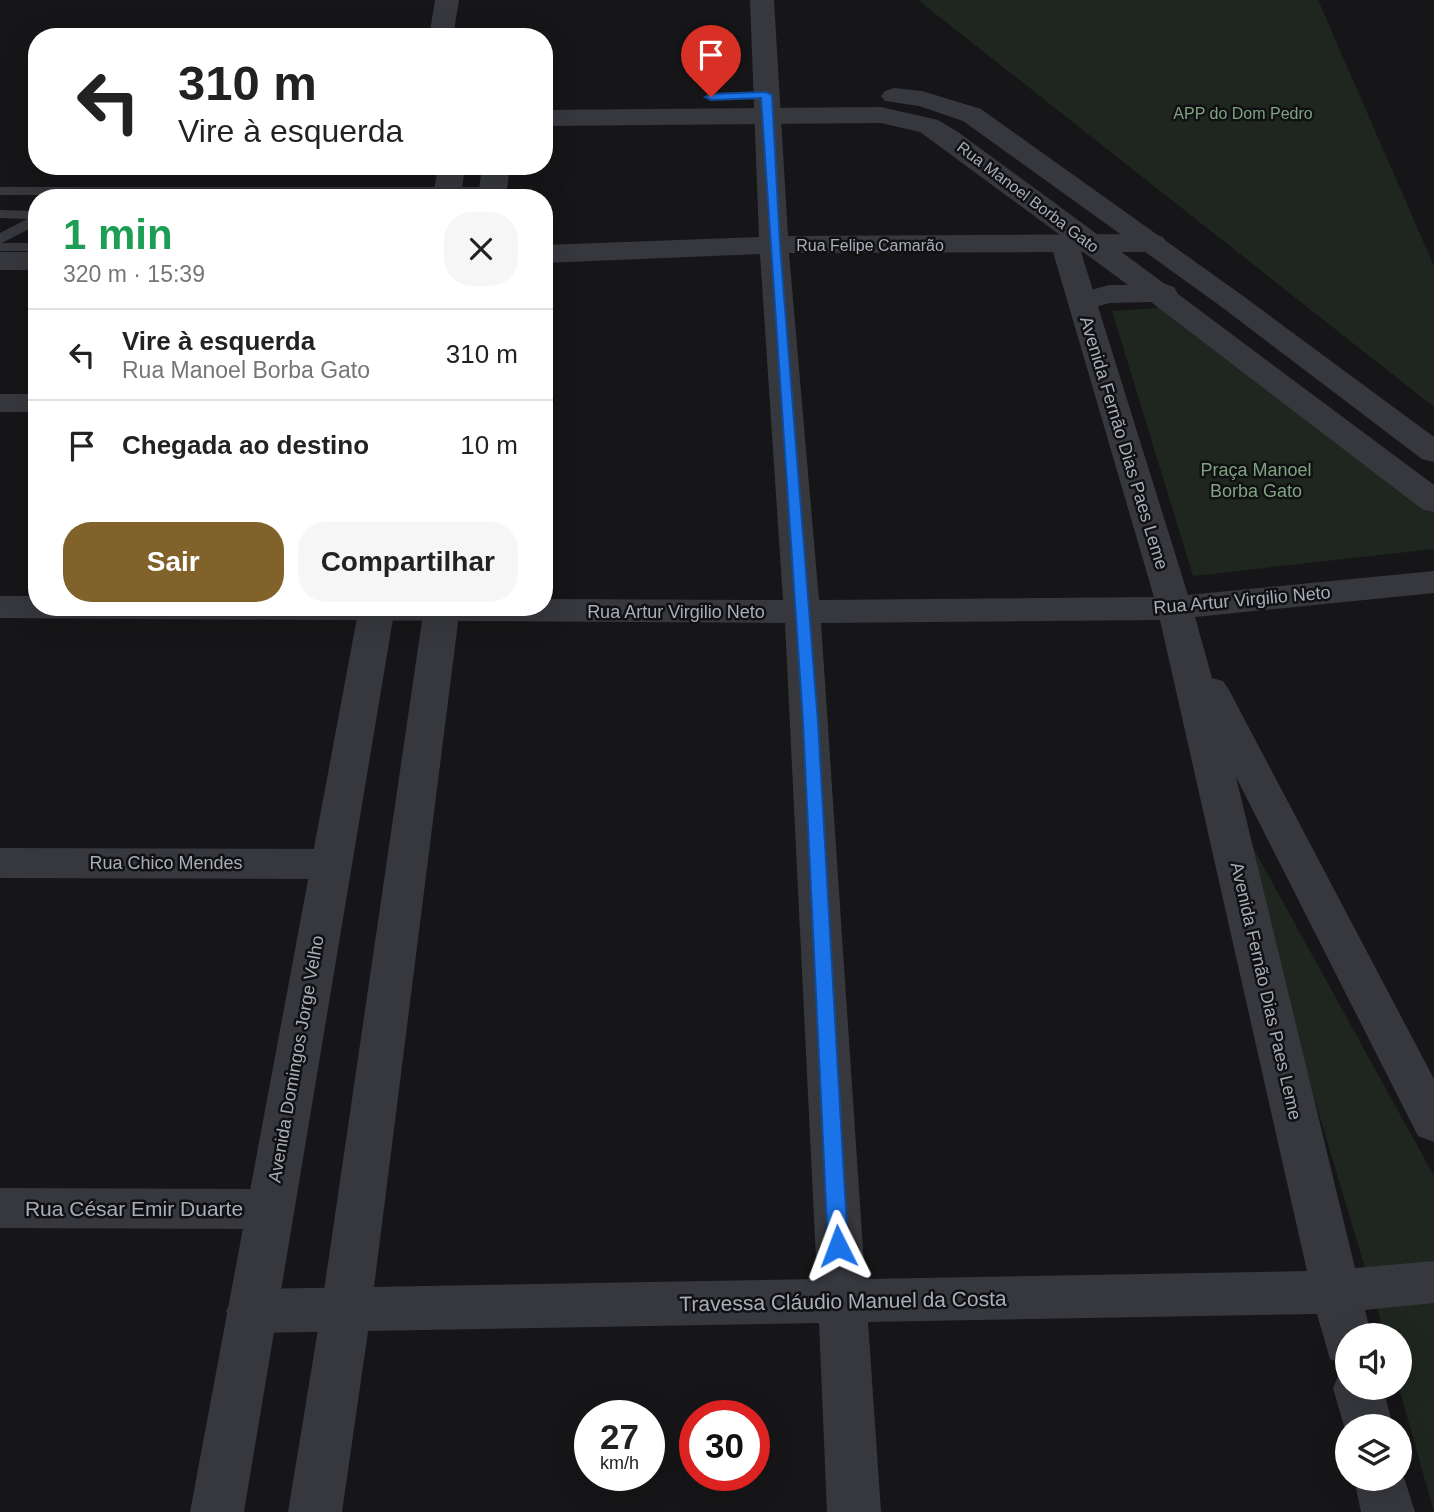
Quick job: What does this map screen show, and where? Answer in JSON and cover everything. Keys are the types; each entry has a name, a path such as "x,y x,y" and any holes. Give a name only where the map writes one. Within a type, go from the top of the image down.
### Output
{"street":[{"path":"442,28 447,0"},
{"path":"762,0 774,245 810,722 854,1512"},
{"name":"Rua Manoel Borba Gato","path":"553,117 894,96 946,105 972,115 1153,243 1434,452"},
{"name":"Rua Manoel Borba Gato","path":"553,102 767,105 881,115 929,126 949,138 1078,245 1156,293 1385,461 1434,502"},
{"name":"Rua Felipe Camarão","path":"553,254 774,245 1153,243"},
{"name":"Avenida Fernão Dias Paes Leme","path":"1078,245 1083,301 1179,624 1343,1323"},
{"path":"0,261 28,261"},
{"path":"1083,301 1109,294 1156,293 1229,299"},
{"path":"0,403 28,403"},
{"path":"1385,461 1434,462"},
{"name":"Rua Artur Virgilio Neto","path":"553,610 801,612 1179,624 1434,582"},
{"name":"Rua Artur Virgilio Neto","path":"0,607 28,607"},
{"name":"Avenida Domingos Jorge Velho","path":"218,1512 251,1311 376,616"},
{"path":"315,1512 346,1311 441,616"},
{"name":"Avenida Fernão Dias Paes Leme","path":"1179,624 1434,1123"},
{"name":"Rua Chico Mendes","path":"0,863 332,864"},
{"name":"Rua César Emir Duarte","path":"0,1208 269,1209"},
{"name":"Travessa Cláudio Manuel da Costa","path":"251,1311 1335,1292 1434,1282"},
{"path":"1383,1491 1388,1512"}],"lane":[{"path":"294,189 494,185"},
{"path":"0,191 28,193"},
{"path":"0,214 28,216"},
{"path":"0,239 28,222"},
{"path":"0,247 28,247"}],"green space":[{"name":"APP do Dom Pedro","path":"918,0 1318,0 1434,266 1434,407"},
{"name":"Praça Manoel Borba Gato","path":"1174,307 1434,506 1434,549 1193,576 1112,311"},
{"path":"1224,795 1434,1176 1434,1512 1412,1434 1412,1414 1406,1414 1402,1400 1412,1400 1412,1323 1381,1323"}],"route":[{"path":"711,97 766,95 774,245 810,722 838,1246"}]}
